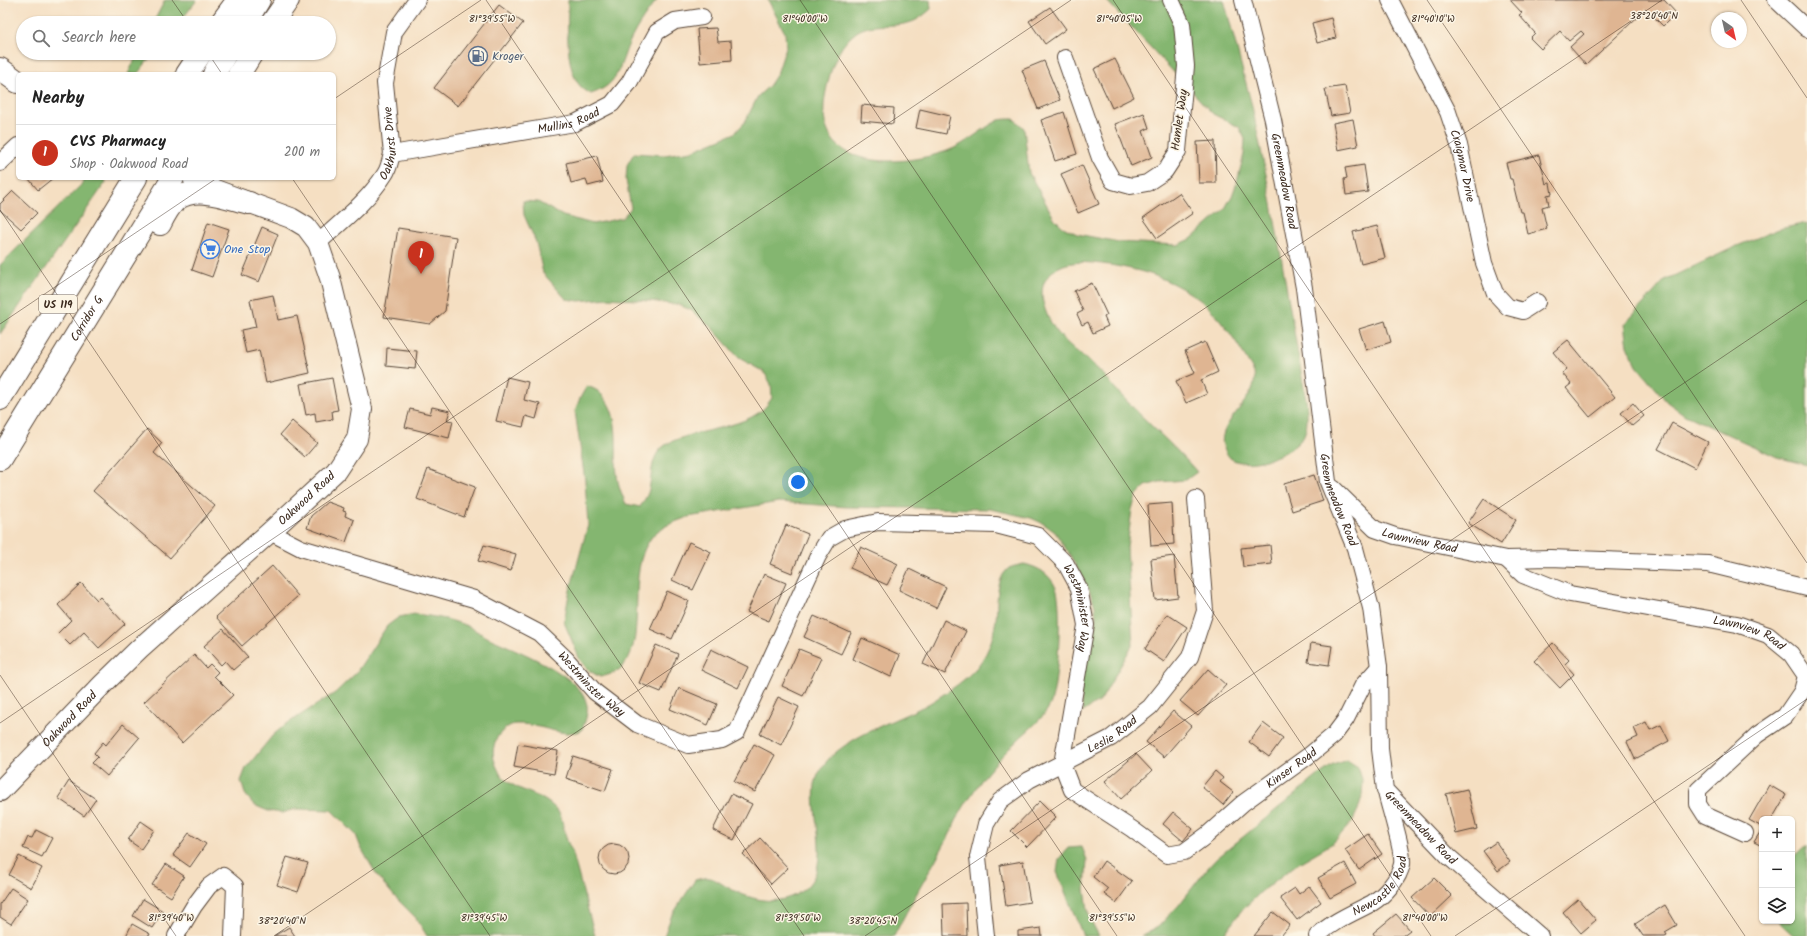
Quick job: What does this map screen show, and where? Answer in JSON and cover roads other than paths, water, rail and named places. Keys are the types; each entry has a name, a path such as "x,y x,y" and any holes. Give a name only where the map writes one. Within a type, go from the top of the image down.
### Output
{"main road":[{"path":"226,16 238,0"},
{"path":"241,16 251,0"},
{"path":"249,16 259,0"},
{"path":"277,16 288,0"},
{"path":"188,72 196,60"},
{"path":"204,72 212,60"},
{"path":"215,72 222,60"},
{"path":"240,72 248,60"},
{"path":"0,69 16,81"},
{"path":"116,210 120,180"},
{"name":"US 119","path":"0,399 135,180"},
{"path":"153,180 149,197 140,214 93,289 88,300 87,318 103,314 176,201 187,193 209,193 249,202"},
{"name":"Corridor G","path":"0,459 172,180"},
{"path":"222,180 249,202"}],"street":[{"name":"Oakhurst Drive","path":"318,243 371,193 386,174 392,154 385,83 394,32 417,0"},
{"name":"Hamlet Way","path":"1065,58 1100,158 1113,181 1130,186 1147,183 1165,171 1178,151 1186,66 1182,24 1171,0"},
{"name":"Greenmeadow Road","path":"1243,0 1273,120 1304,288 1328,482 1355,548 1371,608 1379,667 1380,749 1385,790 1449,857 1540,936"},
{"name":"Craigmar Drive","path":"1390,0 1448,112 1459,145 1484,262 1495,293 1508,306 1523,310 1537,302"},
{"path":"1776,0 1807,29"},
{"name":"Mullins Road","path":"392,154 576,123 612,104 629,83 657,32 675,21 702,17"},
{"path":"0,163 16,148"},
{"name":"Oakwood Road","path":"0,791 102,685 139,649 336,472 357,439 362,409 330,278 318,243 306,227 291,218 210,188 196,180"},
{"name":"Lawnview Road","path":"1328,482 1375,530 1395,536 1506,559 1550,558 1708,564 1807,588"},
{"name":"Leslie Road","path":"986,936 978,857 986,824 1000,801 1029,780 1111,738 1150,707 1190,657 1205,611 1196,499"},
{"name":"Westminister Way","path":"818,556 829,538 845,529 878,522 996,525 1038,536 1066,564 1079,588 1086,625 1062,764"},
{"name":"Westminster Way","path":"270,532 301,548 474,599 539,633 566,659 594,692 636,724 688,745 722,740 737,732 818,556"},
{"name":"Lawnview Road","path":"1506,559 1523,576 1570,594 1737,624 1768,635 1791,654 1806,676 1802,691 1785,716 1757,735 1698,790 1698,804 1705,815 1745,833"},
{"name":"Kinser Road","path":"1062,764 1072,790 1132,829 1166,855 1184,852 1206,835 1242,803 1311,754 1334,735 1346,719 1363,685 1379,667"},
{"name":"Newcastle Road","path":"1321,935 1336,921 1374,902 1394,882 1402,864 1398,841 1385,790"},
{"path":"176,936 194,906 209,886 223,876 235,886 233,936"}],"place":[{"name":"Kroger","path":"478,56"},
{"name":"One Stop","path":"210,249"},
{"name":"CVS Pharmacy","path":"421,274"}]}
